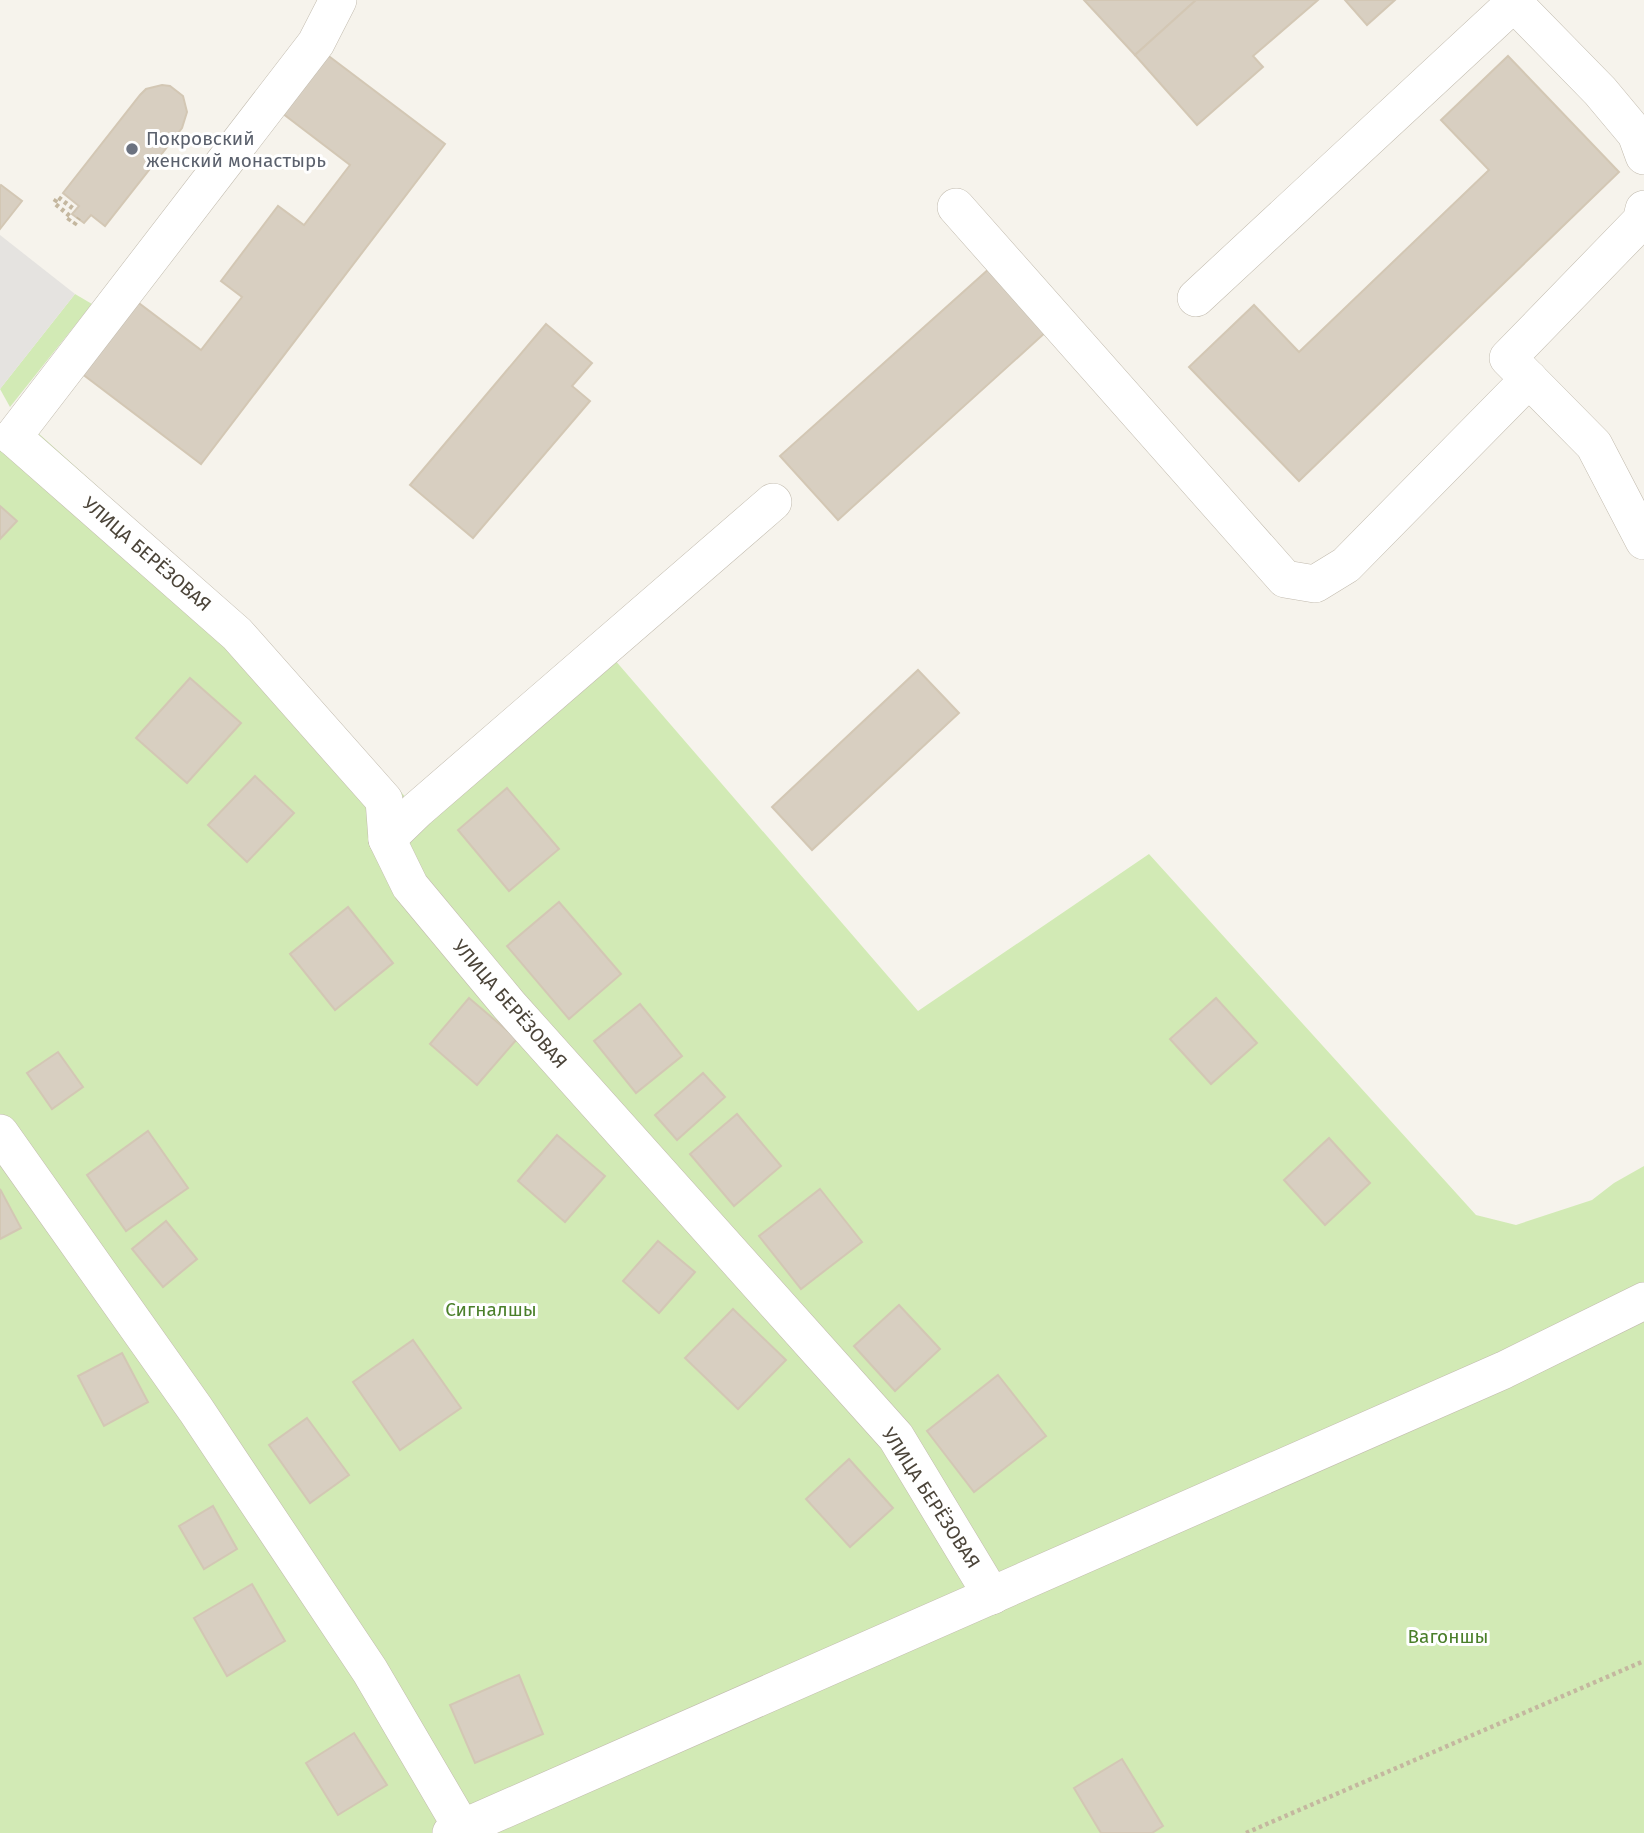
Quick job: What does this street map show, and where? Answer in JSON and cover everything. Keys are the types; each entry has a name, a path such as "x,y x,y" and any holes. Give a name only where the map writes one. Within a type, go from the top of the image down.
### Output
{"street":[{"path":"6,423 316,43 338,0"},
{"path":"1196,298 1513,2 1600,91 1636,134 1644,156"},
{"path":"956,207 1285,579 1314,584 1346,565 1529,379"},
{"path":"1644,209 1641,221 1508,358 1594,445 1644,541"},
{"name":"УЛИЦА БЕРЁЗОВАЯ","path":"6,423 237,634 384,800 387,839 410,886 509,1005 896,1437 992,1596"},
{"path":"387,839 416,810 773,502"},
{"path":"0,1133 197,1410 370,1671 456,1830 1504,1370 1644,1301"}],"path":[{"path":"75,210 58,197 54,203 71,217 71,223 79,218"},
{"path":"1245,1833 1644,1661"}],"green space":[{"path":"75,294 92,304 10,407 0,389"},
{"name":"Сигналшы","path":"36,431 247,621 428,822 614,659 918,1011 1149,854 1476,1215 1516,1225 1592,1200 1614,1183 1644,1166 1644,1833 0,1833 0,439"}],"shaded area":[{"path":"0,235 75,294 0,389"}],"building":[{"path":"1084,0 1196,0 1135,55"},
{"path":"1196,0 1318,0 1253,56 1263,67 1197,125 1135,55"},
{"path":"1345,0 1395,0 1367,25"},
{"path":"326,54 445,144 201,464 81,373 136,301 201,350 242,297 221,281 278,206 304,225 350,165 282,113"},
{"path":"1508,56 1619,172 1299,481 1189,367 1254,305 1299,352 1489,170 1441,120"},
{"name":"Покровский женский монастырь","path":"170,86 183,96 187,112 182,128 105,226 91,215 84,223 72,214 79,206 63,193 140,95 146,89"},
{"path":"0,186 22,201 0,229"},
{"path":"990,268 1047,331 838,520 780,456"},
{"path":"546,324 592,363 572,386 590,401 473,538 410,485"},
{"path":"0,506 17,521 0,539"},
{"path":"918,670 959,713 812,850 772,807"},
{"path":"190,678 241,723 187,783 136,738"},
{"path":"255,776 294,813 247,862 208,825"},
{"path":"507,788 559,849 509,891 458,830"},
{"path":"559,902 621,974 569,1019 507,946"},
{"path":"348,907 393,963 335,1010 290,954"},
{"path":"469,998 517,1039 477,1085 430,1044"},
{"path":"1216,998 1257,1043 1211,1084 1170,1039"},
{"path":"640,1004 682,1056 636,1093 594,1041"},
{"path":"58,1052 83,1087 52,1109 27,1073"},
{"path":"703,1073 725,1097 677,1140 655,1115"},
{"path":"737,1114 781,1166 734,1206 690,1154"},
{"path":"148,1131 188,1188 126,1231 87,1175"},
{"path":"557,1135 605,1176 565,1222 518,1181"},
{"path":"1329,1138 1370,1183 1325,1225 1284,1180"},
{"path":"0,1189 21,1228 0,1239"},
{"path":"820,1189 862,1242 801,1289 759,1236"},
{"path":"166,1221 197,1259 163,1287 132,1249"},
{"path":"658,1241 695,1272 659,1313 623,1281"},
{"path":"899,1305 940,1349 895,1391 854,1346"},
{"path":"733,1309 786,1360 738,1409 685,1358"},
{"path":"413,1340 461,1408 400,1450 353,1382"},
{"path":"122,1353 148,1402 104,1426 78,1376"},
{"path":"998,1375 1046,1436 974,1492 927,1431"},
{"path":"307,1418 349,1475 310,1503 269,1445"},
{"path":"849,1459 893,1508 850,1547 806,1499"},
{"path":"213,1506 237,1549 204,1569 179,1526"},
{"path":"252,1584 285,1641 227,1676 194,1618"},
{"path":"519,1675 543,1734 475,1763 450,1705"},
{"path":"354,1733 387,1785 338,1815 306,1763"},
{"path":"1122,1759 1163,1826 1152,1833 1101,1833 1074,1788"}],"place":[{"name":"Покровский женский монастырь","path":"132,149"}],"park label":[{"name":"Вагоншы","path":"1448,1636"}]}
